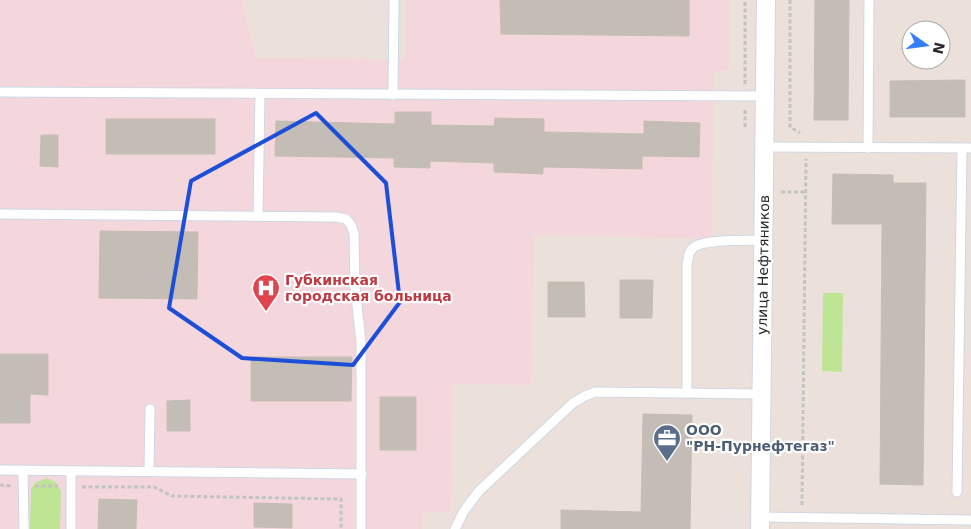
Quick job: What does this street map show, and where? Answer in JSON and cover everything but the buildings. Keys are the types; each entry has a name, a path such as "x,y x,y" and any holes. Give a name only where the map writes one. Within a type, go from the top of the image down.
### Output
{"street":[{"name":"улица Нефтяников","path":"760,523 766,0"}],"lane":[{"path":"393,95 394,0"},
{"path":"868,148 870,0"},
{"path":"0,92 765,96"},
{"path":"258,216 260,94"},
{"path":"764,147 966,148 957,492"},
{"path":"0,214 337,217 346,220 351,225 354,233 355,287 361,342 362,474 360,529"},
{"path":"687,393 687,265 692,250 697,245 717,241 763,240"},
{"path":"455,529 464,511 479,491 573,403 585,396 595,392 762,394"},
{"path":"149,471 150,408"},
{"path":"0,470 362,474"},
{"path":"23,470 24,529"},
{"path":"71,529 72,471"},
{"path":"760,523 802,518 971,520"}],"path":[{"path":"790,0 790,126 799,133 806,134 802,518"},
{"path":"0,485 154,487 172,496 341,498 341,529"}],"highlighted area":[{"path":"316,113 386,183 400,302 353,365 242,358 169,308 191,181"}],"shaded area":[{"name":"Губкинская городская больница","path":"0,0 242,0 256,58 405,59 406,0 729,0 729,70 714,71 712,239 534,235 531,385 453,384 451,512 423,512 422,529 0,529"}],"green space":[{"path":"823,293 843,293 842,372 822,371"},
{"path":"46,478 56,482 61,491 60,529 30,529 31,489 35,483"}],"place":[{"name":"Губкинская городская больница","path":"266,312"},
{"name":"ООО \"РН-Пурнефтегаз\"","path":"667,462"}]}
